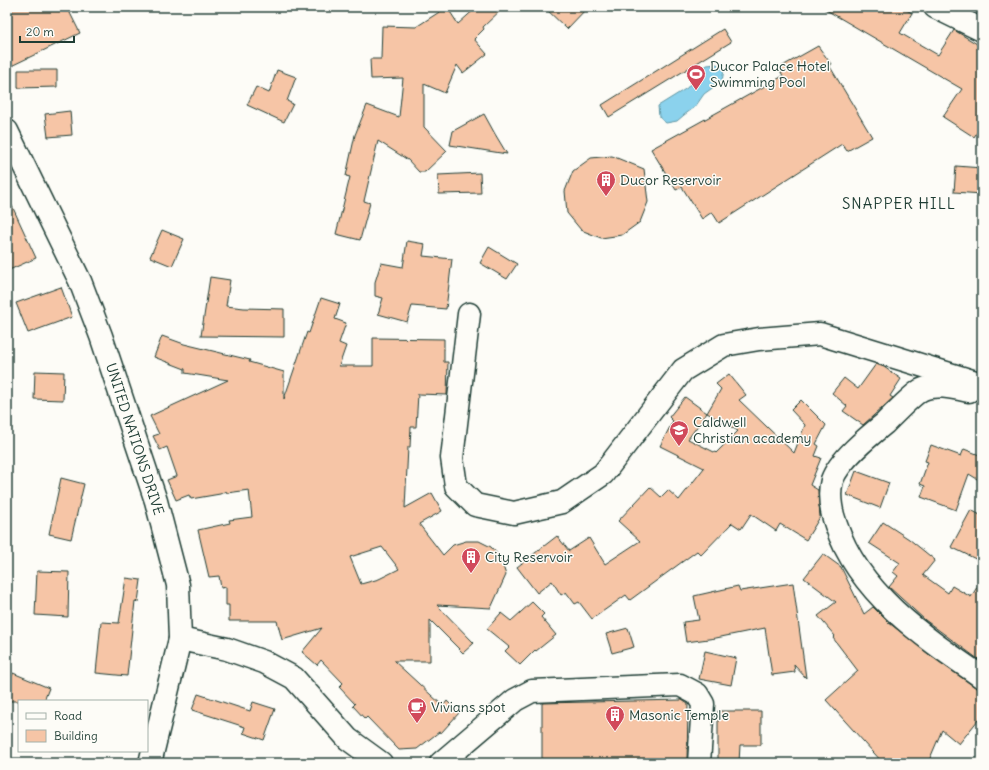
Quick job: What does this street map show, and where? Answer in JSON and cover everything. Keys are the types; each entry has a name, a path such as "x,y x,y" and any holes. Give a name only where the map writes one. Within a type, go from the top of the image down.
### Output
{"street":[{"path":"935,7 982,30"},
{"name":"UNITED NATIONS DRIVE","path":"7,131 80,281 130,419 156,501 178,585 180,639 150,763"},
{"path":"469,314 452,458 456,486 475,505 514,513 562,502 603,474 683,370 724,345 759,339 820,334 982,384"},
{"path":"982,394 948,386 921,390 849,454 832,480 830,508 843,545 867,581 901,617 946,653 982,678"},
{"path":"180,639 227,649 264,662 294,678 348,739 381,763"},
{"path":"441,763 515,700 532,691 680,685 697,694 703,704 699,763"}],"water":[{"name":"Ducor Palace Hotel Swimming Pool","path":"717,64 724,70 722,81 704,94 695,107 677,121 666,123 659,117 658,106 687,88 698,73 707,65"}],"building":[{"path":"7,7 67,7 80,33 7,68"},
{"path":"447,7 458,24 477,7 504,7 483,27 484,29 474,39 487,54 463,73 457,65 445,93 424,84 424,127 447,151 425,172 419,172 408,160 378,141 364,201 370,203 360,240 336,234 350,177 346,176 355,135 367,105 399,117 403,78 371,79 370,59 381,59 382,26 416,27"},
{"path":"544,7 588,7 567,29"},
{"path":"821,7 901,7 912,13 900,33 938,55 954,30 982,47 982,125 974,137 943,117 962,89"},
{"path":"723,29 731,42 609,117 602,105"},
{"path":"818,46 831,64 829,65 872,137 847,151 842,144 719,223 712,212 702,219 682,187 676,190 651,149 783,76 779,68"},
{"path":"18,70 57,70 57,87 18,88"},
{"path":"277,70 296,77 287,101 293,104 284,122 247,105 256,87 269,93"},
{"path":"70,111 72,135 48,137 45,114"},
{"path":"484,114 507,154 450,145 453,131"},
{"name":"Ducor Reservoir","path":"612,156 644,169 648,202 640,222 622,235 601,238 581,230 567,213 565,191 573,171 591,158"},
{"path":"956,166 982,168 982,194 954,192"},
{"path":"480,173 481,193 439,194 438,175"},
{"path":"7,195 36,258 7,271"},
{"path":"162,230 184,239 172,266 150,257"},
{"path":"407,241 425,244 423,256 452,259 446,309 412,306 407,322 378,314 383,298 375,296 375,282 381,263 403,267"},
{"path":"489,247 517,264 507,279 480,263"},
{"path":"210,277 230,280 226,306 284,309 284,337 201,336"},
{"path":"61,287 72,317 28,333 16,303"},
{"path":"321,298 340,304 335,319 346,323 339,343 346,346 339,366 373,366 373,338 444,339 444,362 448,362 447,395 418,394 416,427 411,427 410,447 408,447 405,508 432,493 442,511 419,524 443,555 453,545 466,541 479,541 491,547 500,557 506,575 491,608 437,605 474,643 463,653 430,620 430,661 394,661 443,706 447,701 459,713 441,733 439,732 417,749 399,750 367,717 365,719 353,706 355,704 339,687 343,683 321,660 317,665 302,652 322,628 282,640 277,621 229,621 229,605 226,605 226,587 221,588 219,576 209,577 198,530 230,523 229,520 252,517 249,490 227,493 226,491 220,494 191,499 189,495 176,500 167,480 177,476 167,447 160,450 153,436 159,434 150,416 228,380 185,373 185,369 154,357 162,336 184,344 250,360 249,362 284,372 284,399 307,332 309,333","holes":["382,547 399,569 379,579 361,584 350,557"]},
{"path":"876,364 884,367 901,379 890,396 893,398 863,425 843,411 847,406 832,393 844,378 858,389"},
{"path":"35,371 64,372 63,400 34,399"},
{"path":"729,374 746,395 739,400 794,453 805,425 791,410 801,400 826,425 816,444 819,446 815,456 821,458 810,485 818,490 820,517 806,540 780,524 776,531 751,514 741,529 732,523 701,555 697,551 630,600 626,595 592,619 579,602 575,604 566,592 561,595 552,581 537,593 517,567 557,536 569,551 589,538 605,564 640,541 618,521 650,487 661,497 668,490 679,500 704,468 660,446 673,421 669,417 685,397 707,413 721,389 716,384","holes":["707,413 738,431 716,453 688,439"]},
{"path":"931,445 961,456 964,449 982,456 982,482 969,474 956,510 921,497 925,486 920,484 928,462 925,461"},
{"path":"856,471 889,483 880,508 847,495"},
{"path":"61,478 84,484 71,539 49,534"},
{"path":"971,510 982,516 982,562 951,547"},
{"path":"883,522 909,539 935,560 923,575 948,593 952,586 971,597 982,579 982,662 925,620 889,587 898,576 893,572 900,563 869,543"},
{"path":"823,554 841,567 864,614 873,607 888,622 931,656 975,687 982,689 982,715 959,744 942,730 928,763 883,763 826,700 858,671 833,638 835,636 818,616 836,602 804,578"},
{"path":"37,571 69,572 68,617 35,615"},
{"path":"126,578 141,580 138,602 135,601 127,676 96,673 101,622 119,623"},
{"path":"793,583 806,678 794,665 795,672 772,675 765,628 716,638 686,642 683,622 699,620 694,596 738,586 740,591"},
{"path":"532,602 544,614 541,617 556,635 536,651 535,650 520,665 505,651 509,647 487,629 501,613 511,621"},
{"path":"628,628 634,647 612,653 606,634"},
{"path":"705,651 736,658 731,685 699,679"},
{"path":"13,673 49,688 44,700 7,701 7,688"},
{"path":"198,694 250,711 253,702 275,709 264,740 243,733 245,727 192,710"},
{"name":"Masonic Temple","path":"682,700 688,704 687,762 542,763 542,703"},
{"path":"718,711 761,711 761,745 740,745 739,763 718,763"}],"place":[{"name":"Ducor Palace Hotel Swimming Pool","path":"696,91"},
{"name":"Ducor Reservoir","path":"606,197"},
{"name":"Caldwell Christian academy","path":"679,447"},
{"name":"City Reservoir","path":"471,574"},
{"name":"Vivians spot","path":"417,724"},
{"name":"Masonic Temple","path":"615,732"}],"district":[{"name":"SNAPPER HILL","path":"899,204"}]}
